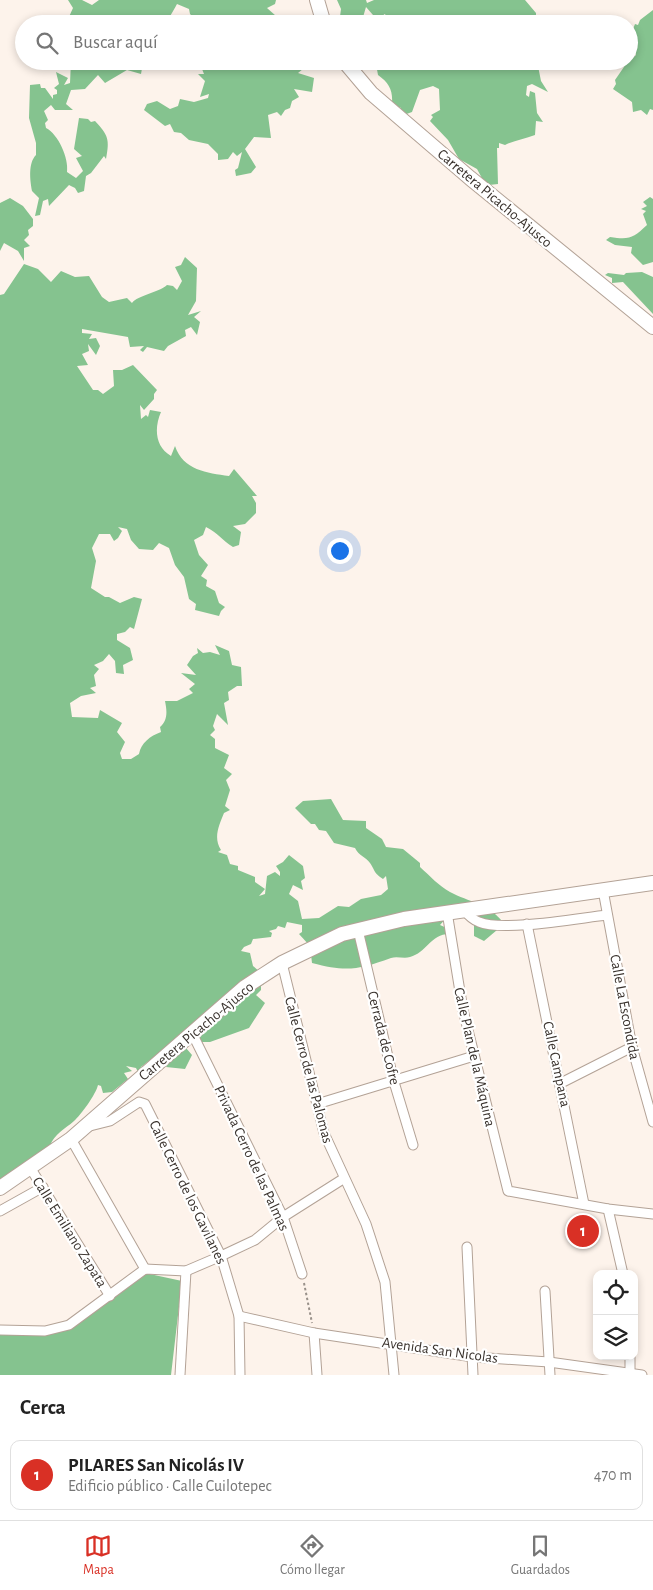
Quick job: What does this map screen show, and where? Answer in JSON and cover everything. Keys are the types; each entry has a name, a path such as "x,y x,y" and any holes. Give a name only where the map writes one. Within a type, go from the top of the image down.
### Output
{"main road":[{"path":"317,0 321,15"},
{"name":"Carretera Picacho-Ajusco","path":"352,70 371,93 653,327"},
{"name":"Carretera Picacho-Ajusco","path":"0,1188 31,1169 71,1139 245,987 282,963 342,934 404,919 653,883"}],"street":[{"name":"Calle La Escondida","path":"603,890 632,1047 653,1122"},
{"path":"464,910 479,922 491,924 527,924 607,914"},
{"name":"Calle Plan de la Máquina","path":"447,912 462,1010 508,1191 584,1204"},
{"name":"Calle Campana","path":"527,924 561,1083 584,1204"},
{"name":"Cerrada de Cofre","path":"358,930 394,1082 413,1145"},
{"name":"Calle Cerro de las Palomas","path":"282,963 324,1133 343,1179 366,1224 385,1282 393,1344 394,1375"},
{"name":"Privada Cerro de las Palmas","path":"192,1033 283,1217 302,1274"},
{"path":"561,1083 632,1047"},
{"path":"317,1104 474,1056"},
{"name":"Calle Cerro de los Gavilanes","path":"85,1127 110,1121 139,1102 145,1104 222,1256 239,1316 240,1375"},
{"path":"71,1139 145,1269"},
{"name":"Calle Emiliano Zapata","path":"31,1169 110,1296"},
{"path":"0,1330 45,1331 69,1326 145,1269 186,1271 222,1256 255,1240 283,1217 343,1179"},
{"path":"0,1211 42,1187"},
{"path":"584,1204 608,1209 653,1214"},
{"path":"608,1209 622,1270"},
{"path":"467,1247 473,1375"},
{"path":"180,1375 186,1271"},
{"path":"545,1291 550,1375"},
{"name":"Avenida San Nicolas","path":"239,1316 314,1332 473,1357 549,1362 642,1375"},
{"path":"314,1332 317,1375"},
{"path":"630,1360 630,1374"}],"path":[{"path":"302,1274 314,1332"}],"green space":[{"path":"68,0 82,0 92,5 99,0 276,0 275,4 267,8 275,15 191,15 189,9 177,4 170,15 70,15 73,8"},
{"path":"337,0 366,0 367,3 374,0 525,0 536,15 373,15 366,7 364,15 340,15 341,9"},
{"path":"653,10 653,110 650,109 647,115 641,110 633,112 632,102 613,89 616,84 615,80 622,70 638,70 638,25 640,20"},
{"path":"71,70 127,70 105,83 98,75 85,89 71,90 66,104 73,110 55,110 51,105 44,111 48,120 45,123 46,128 55,135 62,147 67,172 76,178 83,171 76,158 82,156 74,149 79,118 88,119 91,122 95,121 107,138 108,147 106,159 104,156 91,173 86,176 84,191 78,193 75,188 69,185 49,206 48,199 43,201 40,215 35,216 39,198 32,191 30,172 33,158 36,155 36,143 29,118 30,85 40,84 41,88 45,88 53,99 53,95 57,94 57,90 54,88 59,84 56,72 68,78 64,85 70,83"},
{"path":"127,70 142,70 141,74"},
{"path":"202,70 302,70 298,73 314,78 312,92 294,89 299,97 292,101 290,108 285,110 281,116 277,112 268,115 271,138 254,137 245,149 256,167 251,173 236,176 235,170 238,168 242,152 237,156 233,152 228,159 218,160 218,154 208,144 189,140 181,133 174,132 170,124 165,126 144,110 147,104 157,101 170,109 178,106 180,99 194,102 208,98 209,94 200,97 205,81 198,74 204,74"},
{"path":"377,70 539,70 541,81 548,92 532,84 527,86 526,95 529,97 530,91 535,93 537,113 543,122 536,121 535,135 505,145 499,143 499,148 497,148 498,184 489,185 483,180 477,169 459,159 448,140 430,121 433,117 431,115 440,110 439,89 433,86 420,90 412,112 401,116 401,108 392,104 392,95 389,87 378,75"},
{"path":"650,197 653,199 653,262 643,265 631,253 632,247 615,245 606,240 610,237 631,237 647,225 643,214 646,211 641,209 647,206 643,202"},
{"path":"10,198 23,206 33,219 33,226 28,230 29,235 24,240 30,246 24,248 24,261 18,251 4,243 0,251 0,203"},
{"path":"185,257 197,268 196,301 188,315 201,311 194,317 200,322 197,335 191,327 185,330 186,336 168,346 164,351 147,347 143,352 140,350 144,346 130,347 128,337 82,329 82,333 92,334 89,339 96,338 100,346 96,355 88,344 89,351 82,354 88,365 77,366 93,390 98,390 103,394 114,386 113,370 122,370 133,365 157,390 154,394 154,399 144,410 140,405 141,419 146,415 148,417 150,410 161,412 157,424 157,437 162,448 171,456 175,446 184,460 204,472 229,476 234,469 257,496 252,496 256,503 256,513 245,524 233,526 241,532 239,545 233,547 206,527 203,535 194,540 199,555 208,565 201,576 207,580 206,586 215,591 219,603 225,607 219,616 195,610 196,604 189,599 184,577 175,565 169,548 159,543 153,550 139,549 131,540 127,529 118,527 122,531 114,541 110,534 99,534 92,548 96,561 91,588 105,597 120,603 134,597 142,599 134,629 130,627 125,632 117,634 117,640 130,648 133,660 123,665 124,674 116,673 115,661 109,654 103,661 94,665 99,669 94,675 96,686 90,688 96,693 81,696 70,703 72,717 98,718 100,710 122,723 117,732 125,742 120,753 122,759 131,759 139,754 147,740 161,732 160,727 166,715 165,701 177,701 193,693 189,689 195,684 181,673 196,675 187,665 193,656 198,653 197,648 203,653 210,652 220,655 215,645 229,651 232,665 241,667 242,686 237,686 228,692 229,700 224,703 228,725 217,714 213,726 215,730 210,735 215,739 215,748 229,755 224,768 232,774 226,780 230,790 225,806 230,810 224,813 219,827 217,841 221,850 218,852 227,855 230,864 238,866 238,870 255,877 255,882 265,889 259,896 265,894 267,876 275,872 280,876 276,866 289,855 303,866 305,878 301,881 303,890 293,885 289,894 298,901 302,919 319,918 338,906 349,907 361,899 381,895 388,889 386,876 383,879 378,875 355,848 334,843 326,831 319,830 315,824 311,824 295,808 303,801 331,799 343,820 366,821 366,828 382,839 386,847 403,849 420,863 420,867 442,887 484,907 497,915 502,921 497,930 484,941 474,936 474,916 449,915 440,925 449,929 449,934 433,940 416,955 408,958 393,957 370,965 343,969 312,963 310,946 299,934 302,932 302,925 287,922 285,928 278,926 276,929 269,931 272,933 271,937 253,939 251,944 244,947 241,951 250,953 253,966 262,975 264,984 256,995 265,1003 249,1028 210,1042 200,1042 189,1038 175,1049 180,1053 186,1048 192,1055 185,1069 166,1067 171,1058 154,1057 141,1067 140,1076 136,1068 126,1066 132,1071 124,1073 128,1079 112,1092 103,1093 101,1086 98,1085 80,1114 57,1135 50,1146 0,1186 0,295 4,294 24,264 38,269 51,282 61,271 75,277 89,276 102,297 109,302 127,298 132,303 167,285 173,286 177,290 182,281 175,267 181,265"},
{"path":"642,272 653,277 653,314 623,282 612,283 612,278 605,275 608,273 624,275 626,273"},
{"path":"145,1273 182,1281 171,1375 0,1375 0,1332 70,1328"}],"place":[{"name":"PILARES San Nicolás IV","path":"583,1231"}]}
